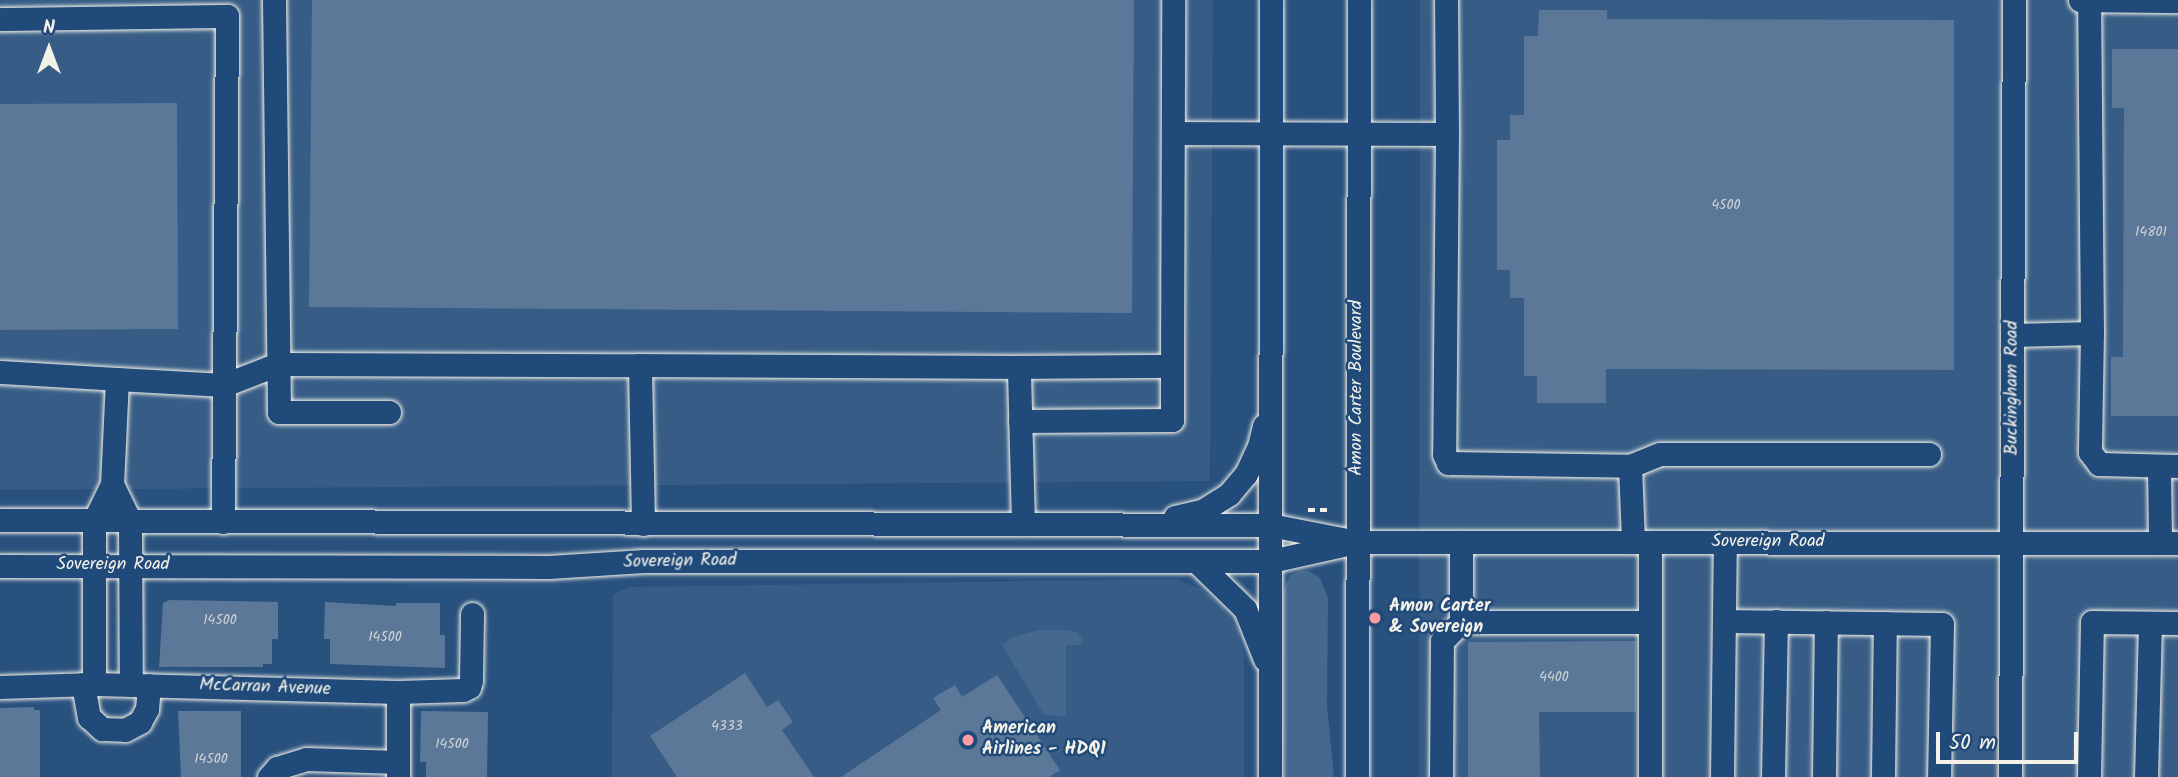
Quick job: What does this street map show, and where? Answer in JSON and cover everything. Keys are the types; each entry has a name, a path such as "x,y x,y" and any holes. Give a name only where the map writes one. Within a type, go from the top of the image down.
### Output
{"street":[{"path":"274,0 279,412 389,412"},
{"path":"1020,421 1172,420 1173,0"},
{"path":"1270,777 1271,0"},
{"name":"Amon Carter Boulevard","path":"1357,777 1359,0"},
{"path":"1446,0 1444,454 1448,463 1630,466 1660,453 1929,454"},
{"name":"Buckingham Road","path":"2010,777 2014,0"},
{"path":"2080,0 2178,1"},
{"path":"2089,1 2092,333 2090,452 2099,464 2169,466 2169,543"},
{"path":"0,19 227,8 223,522"},
{"path":"1173,134 1447,134"},
{"path":"2012,335 2092,333"},
{"path":"0,372 224,385 278,364 1172,366"},
{"path":"640,365 643,524"},
{"path":"1019,367 1023,524"},
{"path":"112,484 130,521 130,566 140,685 147,709 140,722 125,730 102,729 89,717 88,684 94,521 112,484 117,379"},
{"path":"1102,524 1202,511 1229,494 1246,474 1259,446 1270,402"},
{"path":"1630,466 1642,542 1650,622 1650,777"},
{"name":"Sovereign Road","path":"0,520 1270,524 1357,542 2169,543"},
{"name":"Sovereign Road","path":"0,566 549,567 644,561 1271,561 1357,542"},
{"path":"1441,777 1442,641 1461,622 1461,542"},
{"path":"1722,777 1725,542"},
{"path":"1196,561 1245,609 1259,638 1271,681"},
{"name":"McCarran Avenue","path":"0,688 88,684 398,692 463,690 469,687 472,614"},
{"path":"1724,621 1942,624 1939,777"},
{"path":"1773,777 1776,621"},
{"path":"1461,622 1650,622"},
{"path":"1824,777 1825,622"},
{"path":"2089,777 2092,622 2178,623"},
{"path":"1883,777 1885,623"},
{"path":"2146,777 2150,623"},
{"path":"269,777 277,768 306,759 398,769 398,692"}],"path":[{"path":"1302,510 1330,510"}],"shaded area":[{"path":"0,0 1213,0 1210,481 0,490"},
{"path":"1420,0 2178,0 2178,777 1419,777"},
{"path":"1309,571 1320,578 1328,598 1327,707 1334,777 1284,777 1283,592 1290,575"},
{"path":"1175,579 1201,589 1222,606 1237,629 1244,655 1244,777 612,777 613,595 629,587"},
{"path":"1040,630 1076,632 1083,640 1081,645 1066,645 1066,716 1044,715 1002,645 1013,637"}],"building":[{"path":"312,0 1134,0 1132,313 309,307"},
{"path":"1539,10 1607,10 1607,19 1954,20 1954,370 1606,369 1606,403 1537,403 1537,376 1524,376 1524,298 1510,298 1510,270 1497,270 1497,140 1510,140 1510,115 1524,115 1524,36 1538,36"},
{"path":"2112,49 2178,49 2178,416 2111,416 2111,357 2123,357 2124,108 2112,108"},
{"path":"177,103 178,329 0,330 0,104"},
{"path":"170,600 278,602 278,639 272,639 272,664 263,664 263,667 159,667 163,603"},
{"path":"325,602 396,606 396,603 440,603 440,635 445,635 445,668 330,664 330,639 324,639"},
{"path":"1636,641 1636,712 1539,712 1540,777 1468,777 1468,642"},
{"path":"745,673 767,707 778,700 793,722 782,730 814,777 677,777 650,736"},
{"name":"American Airlines - HDQ1","path":"997,675 1060,770 1049,777 841,777 941,710 933,698 955,685 962,697"},
{"path":"34,707 34,710 40,710 40,777 0,777 0,708"},
{"path":"178,711 241,711 241,777 181,777"},
{"path":"421,711 488,712 487,777 426,777 426,762 420,762"}],"place":[{"name":"Amon Carter & Sovereign","path":"1375,618"},
{"name":"American Airlines - HDQ1","path":"968,740"}]}
